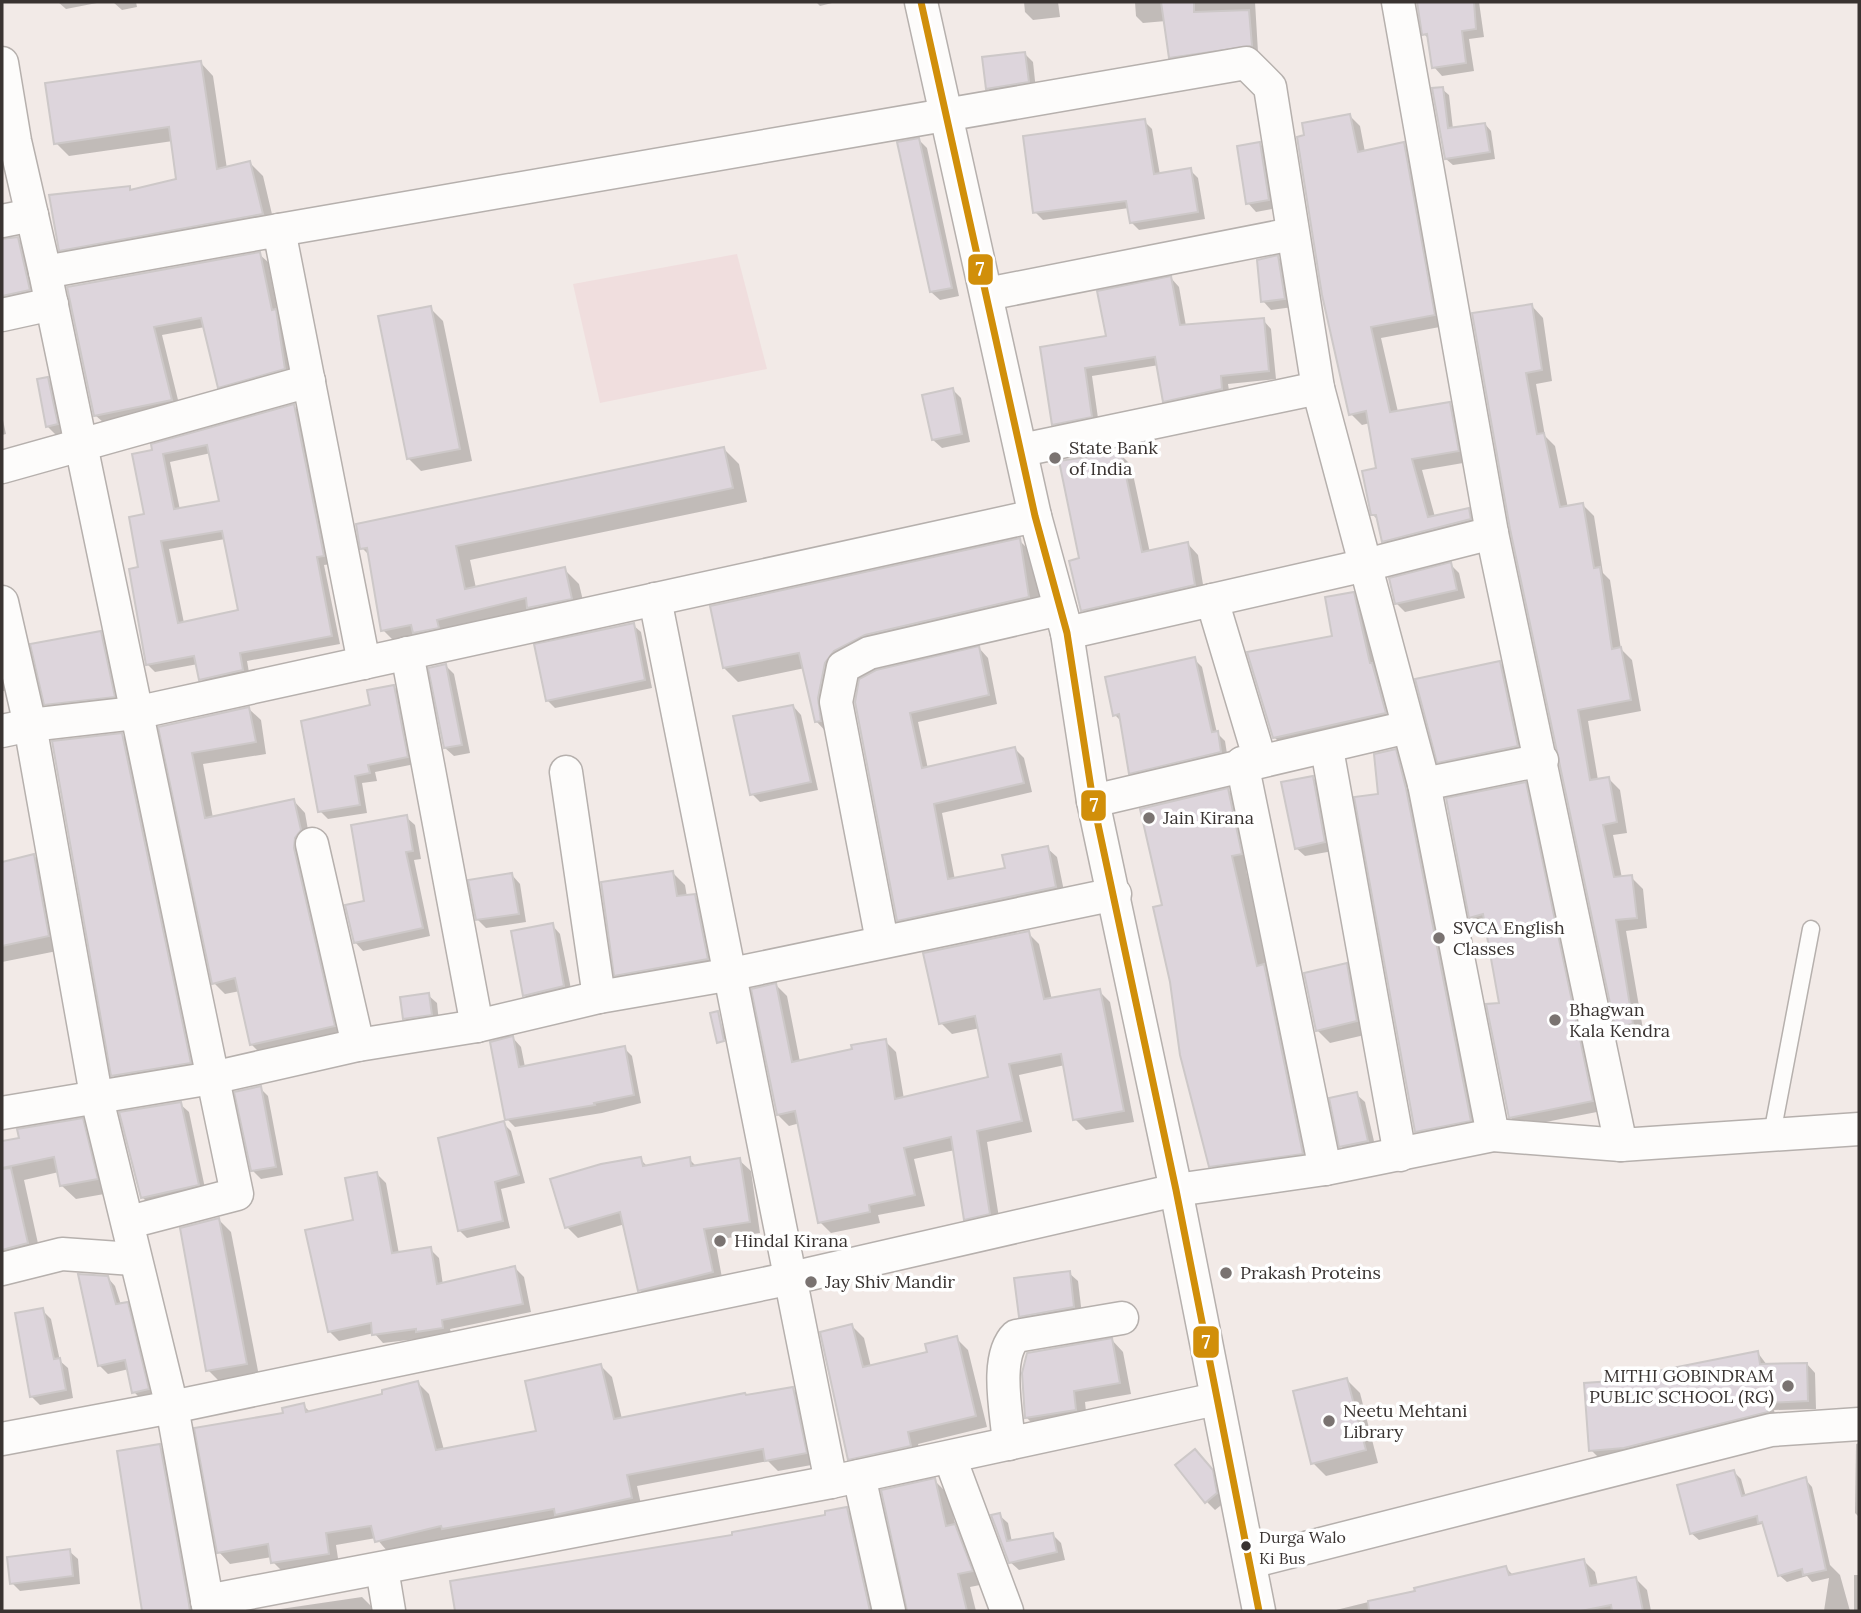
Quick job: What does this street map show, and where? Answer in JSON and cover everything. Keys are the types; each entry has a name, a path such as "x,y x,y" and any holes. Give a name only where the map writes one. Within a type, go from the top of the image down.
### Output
{"street":[{"path":"921,2 1035,516 1063,621 1093,801 1115,894 1176,1190 1259,1611"},
{"path":"1398,2 1492,533 1542,760 1621,1145"},
{"path":"2,63 9,143 32,215 46,272 135,713 237,1194 145,1218"},
{"path":"46,272 1246,63 1270,87 1318,388 1424,784 1493,1135"},
{"path":"2,221 32,215"},
{"path":"279,230 364,663"},
{"path":"987,294 1292,234"},
{"path":"2,315 52,303"},
{"path":"2,467 82,447 309,381"},
{"path":"1022,450 1318,388"},
{"path":"16,728 135,713 1035,516"},
{"path":"883,941 836,702 843,667 869,653 1212,600 1492,533"},
{"path":"655,599 792,1278 845,1479 889,1611"},
{"path":"1212,600 1251,762 1325,1169"},
{"path":"2,602 16,728 96,1095 172,1407 208,1606 382,1569 950,1458 1216,1399"},
{"path":"407,653 477,1026"},
{"path":"1093,801 1251,762 1327,749 1408,727"},
{"path":"1327,749 1400,1155"},
{"path":"1424,784 1542,760"},
{"path":"566,772 600,997"},
{"path":"312,844 358,1045"},
{"path":"2,1112 212,1078 358,1045 477,1026 600,997 732,974 1115,894"},
{"path":"2,1439 172,1407 792,1278 1176,1190 1325,1169 1493,1135 1621,1145 1859,1129"},
{"path":"2,1269 62,1254 134,1259"},
{"path":"1009,1444 1003,1366 1010,1342 1016,1336 1122,1318"},
{"path":"1250,1562 1771,1430 1859,1424"},
{"path":"950,1458 1007,1611"},
{"path":"382,1569 388,1611"}],"lane":[{"path":"1772,1134 1811,929"}],"shaded area":[{"path":"737,254 767,369 600,403 573,284"}],"building":[{"path":"1161,2 1194,2 1194,12 1249,10 1252,46 1169,58"},
{"path":"1417,2 1474,2 1476,29 1462,31 1466,63 1432,68 1427,34 1422,35"},
{"path":"1025,52 1029,82 986,89 982,57"},
{"path":"201,61 217,169 250,161 263,214 59,251 49,195 130,186 130,190 176,179 169,127 54,144 45,83"},
{"path":"1443,87 1448,128 1485,123 1490,152 1445,159 1432,88"},
{"path":"1350,114 1358,152 1404,142 1435,315 1371,327 1390,412 1450,402 1459,451 1412,459 1428,517 1469,508 1471,519 1382,542 1376,515 1371,515 1362,471 1376,468 1366,411 1349,415 1322,295 1297,137 1304,135 1302,123"},
{"path":"1145,119 1154,174 1191,168 1198,212 1130,223 1126,201 1033,213 1023,136"},
{"path":"919,138 952,288 930,292 897,142"},
{"path":"1260,142 1269,200 1246,204 1237,146"},
{"path":"18,237 30,290 2,296 2,239"},
{"path":"260,252 272,310 276,309 285,369 218,388 201,318 154,327 172,400 94,416 67,287"},
{"path":"1278,255 1285,299 1261,302 1257,260"},
{"path":"1171,276 1180,325 1264,318 1269,371 1221,376 1222,389 1163,402 1155,357 1085,368 1092,417 1052,425 1040,347 1106,336 1097,291"},
{"path":"1532,304 1542,370 1526,373 1537,434 1544,433 1560,507 1583,503 1594,568 1600,567 1612,649 1621,647 1631,700 1578,710 1590,780 1609,777 1617,822 1603,825 1614,877 1632,875 1637,918 1616,920 1633,1024 1615,1027 1510,529 1472,313"},
{"path":"431,306 460,449 407,459 378,316"},
{"path":"48,377 58,424 46,427 37,379"},
{"path":"953,388 962,434 932,440 922,395"},
{"path":"294,404 324,556 317,557 332,636 240,653 243,670 199,680 194,656 146,665 129,569 138,567 129,517 144,514 132,454 152,450 151,444","holes":["207,445 219,501 174,509 163,454","222,531 238,610 178,623 161,541"]},
{"path":"724,447 733,488 456,546 465,589 565,567 572,599 527,608 526,598 437,620 439,628 413,633 411,625 381,631 367,548 360,549 356,524"},
{"path":"1121,452 1142,552 1188,542 1195,585 1081,611 1069,561 1079,558 1059,461"},
{"path":"1020,538 1029,597 865,635 834,651 825,663 818,698 821,721 815,722 799,653 723,668 710,606"},
{"path":"1451,562 1457,590 1395,604 1389,578"},
{"path":"1354,592 1370,663 1386,713 1273,738 1247,652 1332,636 1325,597"},
{"path":"634,623 645,680 546,701 534,644"},
{"path":"101,631 115,697 44,705 30,644"},
{"path":"979,646 989,695 910,713 922,768 1015,747 1024,783 934,804 948,879 1005,868 1002,855 1048,846 1056,887 897,921 855,702 859,679 876,670"},
{"path":"1195,657 1212,732 1218,731 1221,752 1129,774 1119,714 1113,716 1105,677"},
{"path":"1500,661 1518,746 1437,763 1415,679"},
{"path":"446,664 462,745 444,748 428,668"},
{"path":"394,685 408,757 368,765 370,773 355,776 360,805 318,812 301,721 370,705 367,690"},
{"path":"793,705 811,782 750,795 733,716"},
{"path":"249,707 256,742 192,753 205,818 294,799 301,830 295,838 294,848 335,1026 250,1045 235,978 212,984 158,727"},
{"path":"122,733 191,1063 111,1076 52,741"},
{"path":"1396,749 1471,1121 1415,1132 1354,797 1378,794 1374,754"},
{"path":"1313,776 1325,842 1295,849 1281,782"},
{"path":"1526,782 1593,1101 1509,1118 1486,1004 1499,1003 1483,914 1469,918 1446,798"},
{"path":"1228,788 1242,854 1232,856 1257,966 1264,964 1303,1154 1209,1167 1180,1055 1170,982 1153,907 1162,905 1140,809"},
{"path":"407,815 413,851 406,852 423,928 354,943 345,905 364,901 351,825"},
{"path":"34,854 49,936 2,946 2,862"},
{"path":"673,871 677,896 695,894 708,959 614,976 601,882"},
{"path":"512,873 519,914 476,920 468,880"},
{"path":"553,923 564,986 523,996 511,931"},
{"path":"1029,931 1044,999 1100,989 1124,1111 1073,1120 1061,1054 1009,1064 1022,1121 977,1131 990,1214 964,1220 951,1137 904,1148 915,1195 869,1205 870,1212 818,1223 795,1111 777,1115 751,989 776,983 792,1062 852,1049 851,1045 886,1039 895,1099 988,1077 975,1016 939,1024 923,953"},
{"path":"1347,963 1357,1021 1316,1031 1304,973"},
{"path":"429,993 432,1015 403,1019 400,997"},
{"path":"718,1011 724,1041 717,1043 710,1013"},
{"path":"513,1036 519,1067 625,1046 634,1095 594,1103 595,1105 505,1120 490,1042"},
{"path":"261,1086 276,1167 251,1171 234,1092"},
{"path":"1357,1092 1368,1141 1339,1147 1329,1098"},
{"path":"181,1102 199,1185 141,1198 119,1112"},
{"path":"83,1118 98,1179 60,1186 54,1157 2,1168 2,1141 19,1138 17,1129"},
{"path":"504,1121 519,1175 495,1182 503,1221 458,1231 438,1138"},
{"path":"641,1157 643,1166 690,1157 691,1166 740,1158 750,1222 704,1229 713,1272 638,1291 620,1212 565,1228 550,1179 601,1164"},
{"path":"11,1168 28,1243 2,1250 2,1169"},
{"path":"377,1172 392,1253 431,1247 437,1284 515,1266 523,1304 442,1320 443,1328 416,1332 416,1329 372,1335 371,1323 328,1332 305,1230 353,1220 345,1178"},
{"path":"219,1218 247,1364 206,1371 180,1228"},
{"path":"1070,1271 1074,1307 1019,1317 1014,1278"},
{"path":"78,1274 108,1276 116,1304 128,1302 149,1389 132,1393 125,1360 98,1366"},
{"path":"43,1308 54,1359 60,1358 66,1390 30,1397 15,1313"},
{"path":"852,1324 863,1367 927,1352 925,1344 957,1336 976,1416 908,1432 911,1446 848,1460 820,1332"},
{"path":"1112,1338 1120,1383 1074,1391 1076,1410 1025,1418 1022,1373 1027,1353"},
{"path":"1758,1351 1760,1364 1807,1363 1808,1401 1767,1403 1768,1412 1624,1448 1589,1451 1584,1383 1658,1378 1657,1371"},
{"path":"601,1364 614,1419 745,1393 746,1395 793,1387 807,1453 765,1461 763,1449 627,1475 632,1498 555,1515 554,1509 442,1529 441,1526 375,1542 371,1526 326,1533 329,1554 271,1563 268,1544 217,1553 194,1428 283,1413 282,1408 304,1403 306,1412 382,1394 382,1390 418,1381 436,1450 536,1431 525,1381"},
{"name":"Neetu Mehtani Library","path":"1347,1378 1366,1450 1311,1464 1293,1391"},
{"path":"160,1444 190,1611 142,1611 117,1451"},
{"path":"1195,1449 1213,1470 1217,1493 1205,1503 1175,1465"},
{"path":"1734,1470 1742,1496 1806,1477 1826,1570 1803,1575 1802,1569 1778,1576 1762,1522 1758,1523 1757,1516 1690,1534 1677,1485"},
{"path":"935,1478 946,1526 955,1524 973,1571 958,1574 967,1611 907,1611 881,1490"},
{"path":"847,1507 870,1611 455,1611 450,1581 732,1535 732,1532 825,1515 825,1511"},
{"path":"1000,1513 1007,1541 1053,1533 1057,1552 1009,1563 991,1515"},
{"path":"70,1549 73,1576 10,1584 7,1557"},
{"path":"1584,1559 1590,1586 1636,1577 1643,1611 1612,1611 1611,1605 1581,1611 1369,1611 1368,1601 1415,1591 1414,1588 1506,1566 1509,1575"}],"transit line":[{"name":"7","path":"921,2 1035,516 1067,633 1093,801 1176,1190 1259,1611"}],"place":[{"name":"State Bank of India","path":"1055,458"},
{"name":"Jain Kirana","path":"1149,818"},
{"name":"SVCA English Classes","path":"1439,938"},
{"name":"Bhagwan Kala Kendra","path":"1555,1020"},
{"name":"Hindal Kirana","path":"720,1241"},
{"name":"Prakash Proteins","path":"1226,1273"},
{"name":"Jay Shiv Mandir","path":"811,1282"},
{"name":"MITHI GOBINDRAM PUBLIC SCHOOL (RG)","path":"1788,1386"},
{"name":"Neetu Mehtani Library","path":"1329,1421"},
{"name":"Durga Walo Ki Bus","path":"1246,1546"}]}
